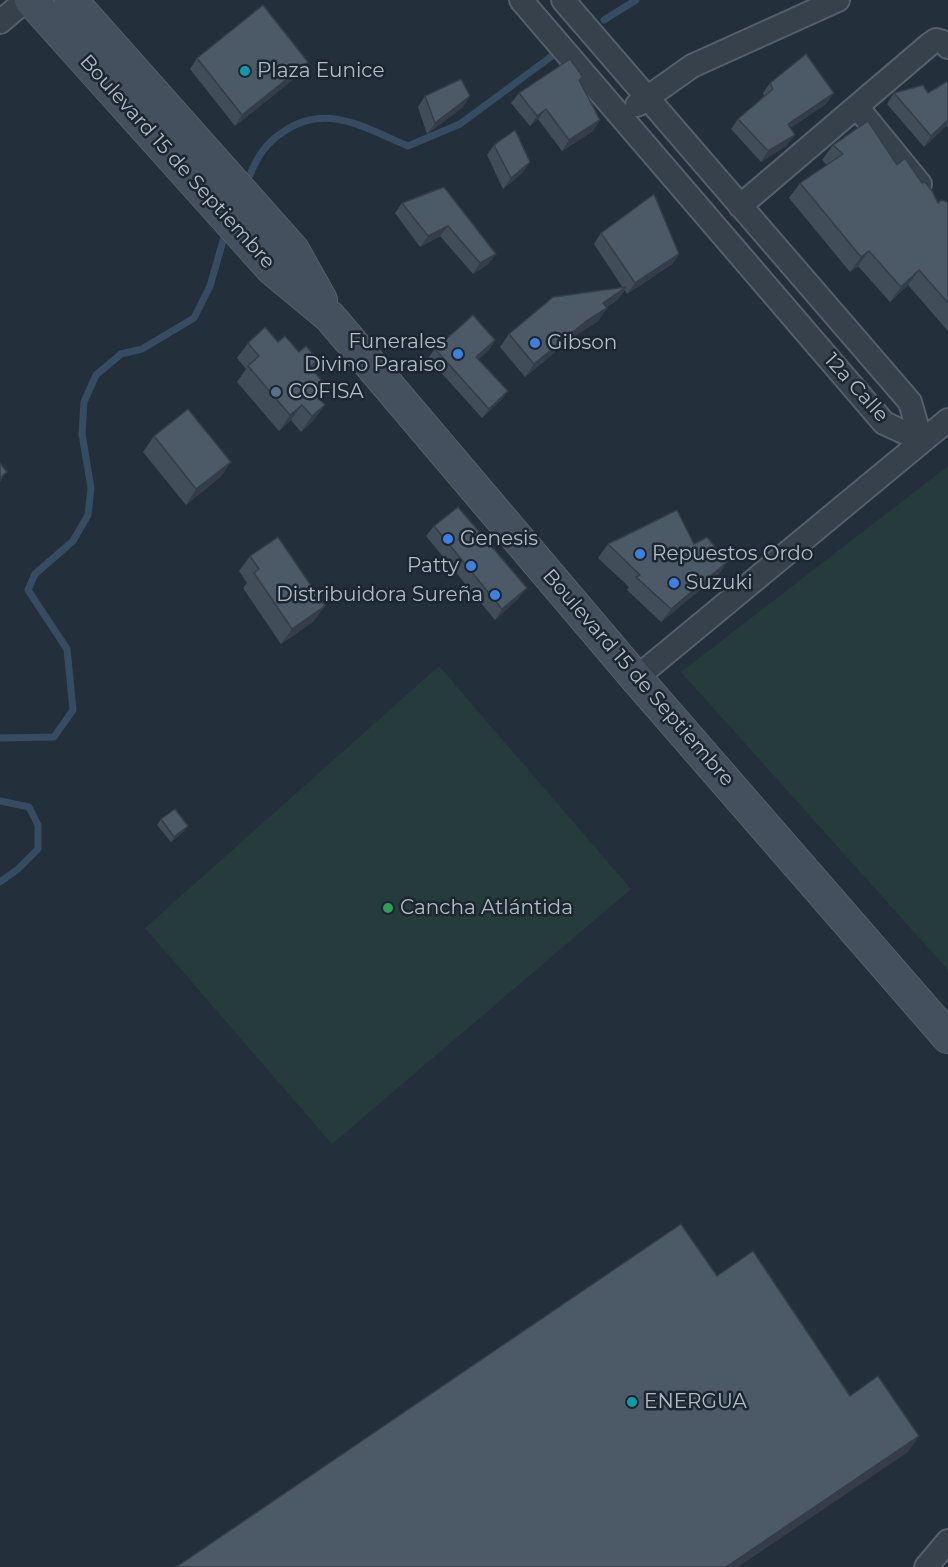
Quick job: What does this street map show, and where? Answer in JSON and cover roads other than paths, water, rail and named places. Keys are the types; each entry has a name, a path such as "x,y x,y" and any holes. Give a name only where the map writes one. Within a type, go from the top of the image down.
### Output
{"street":[{"path":"0,22 26,0"},
{"name":"Boulevard 15 de Septiembre","path":"31,0 283,260"},
{"name":"Boulevard 15 de Septiembre","path":"71,0 330,317 636,678 948,1037"},
{"name":"12a Calle","path":"521,0 884,423 921,440"},
{"name":"12a Calle","path":"563,0 910,402 921,440"},
{"path":"621,117 692,66 838,0"},
{"path":"740,206 936,40 948,47"},
{"path":"857,107 937,204"},
{"path":"636,678 948,420"},
{"path":"926,1567 948,1541"}],"waterway":[{"path":"604,20 636,0"},
{"path":"250,175 259,156 272,141 299,123 315,119 330,118 346,121 408,146 460,124 556,53"},
{"path":"0,738 54,737 73,710 67,649 28,590 35,574 73,541 88,515 91,488 82,434 84,402 96,375 121,354 142,349 194,318 210,286 225,234"},
{"path":"0,801 29,807 38,825 38,849 18,869 0,882"}],"place":[{"name":"Plaza Eunice","path":"245,71"},
{"name":"Gibson","path":"535,343"},
{"name":"Funerales Divino Paraiso","path":"458,354"},
{"name":"COFISA","path":"276,392"},
{"name":"Genesis","path":"448,539"},
{"name":"Repuestos Ordo","path":"640,554"},
{"name":"Patty","path":"471,566"},
{"name":"Suzuki","path":"674,583"},
{"name":"Distribuidora Sureña","path":"495,595"},
{"name":"Cancha Atlántida","path":"388,908"},
{"name":"ENERGUA","path":"632,1402"}]}
